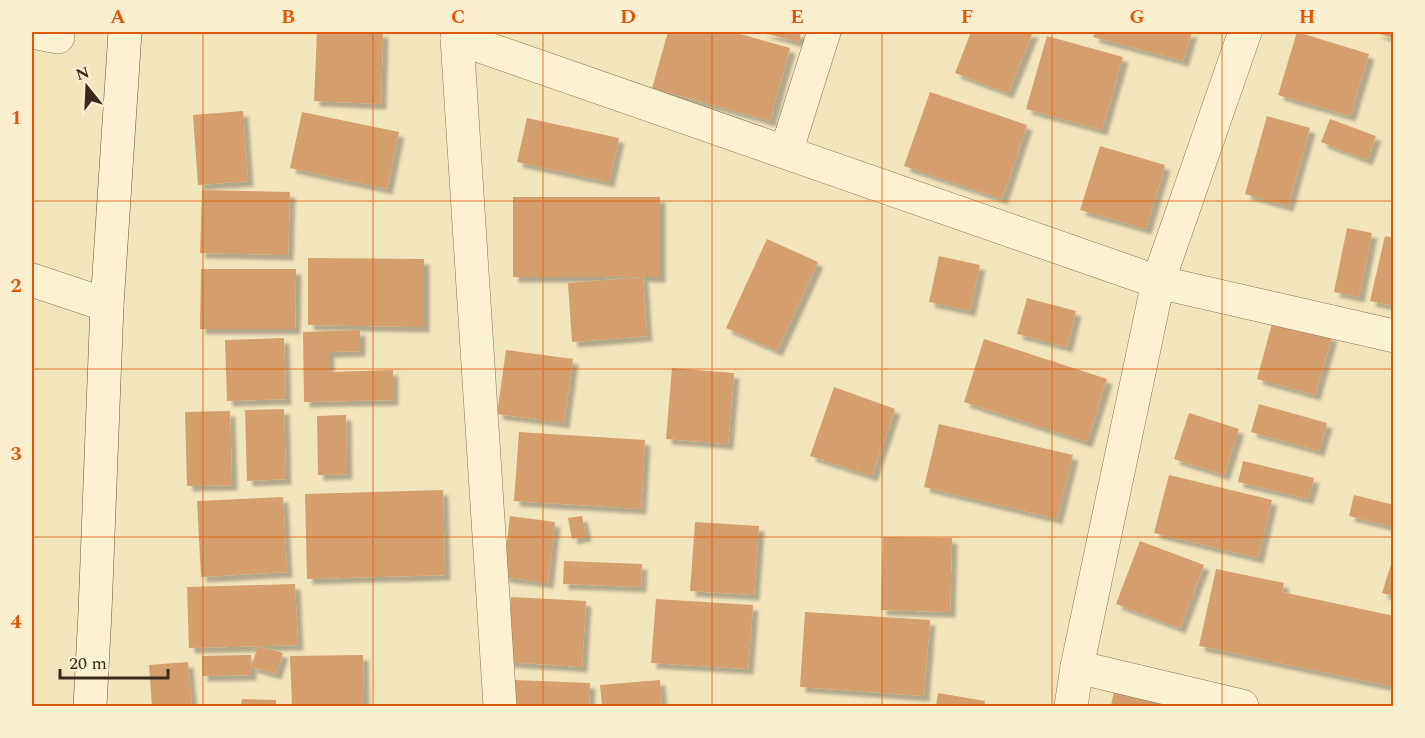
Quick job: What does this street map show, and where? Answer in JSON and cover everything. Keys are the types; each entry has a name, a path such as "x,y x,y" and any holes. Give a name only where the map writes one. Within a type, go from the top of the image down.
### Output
{"street":[{"path":"90,706 107,305 125,32"},
{"path":"786,152 824,32"},
{"path":"1071,706 1077,667 1158,282 1245,32"},
{"path":"500,706 458,34 1158,282 1394,336"},
{"path":"32,280 107,305"},
{"path":"1077,667 1242,706"}],"building":[{"path":"317,32 383,32 381,104 314,101"},
{"path":"668,32 733,32 790,48 770,121 652,88"},
{"path":"760,32 801,32 799,42"},
{"path":"971,32 1033,32 1008,93 955,73"},
{"path":"1095,32 1192,32 1183,61 1093,37"},
{"path":"1297,32 1369,54 1350,116 1278,95"},
{"path":"1373,32 1394,32 1394,38"},
{"path":"1047,36 1123,57 1102,130 1026,109"},
{"path":"930,92 1027,125 1002,199 904,166"},
{"path":"243,111 248,181 198,185 193,115"},
{"path":"302,112 399,132 387,189 290,168"},
{"path":"1267,116 1310,128 1288,206 1245,194"},
{"path":"527,118 619,138 609,182 517,162"},
{"path":"1330,119 1376,136 1367,160 1321,142"},
{"path":"1100,146 1165,165 1146,229 1080,210"},
{"path":"202,190 290,192 288,255 200,253"},
{"path":"513,197 660,197 660,277 513,277"},
{"path":"1347,228 1372,233 1359,297 1334,292"},
{"path":"1385,236 1394,238 1394,306 1370,301"},
{"path":"767,239 818,262 777,351 726,328"},
{"path":"939,256 980,265 970,311 929,302"},
{"path":"308,258 424,259 424,327 308,325"},
{"path":"201,269 296,269 295,329 200,329"},
{"path":"643,277 647,336 572,342 568,283"},
{"path":"1027,298 1076,311 1067,347 1017,334"},
{"path":"1273,320 1332,336 1315,395 1257,379"},
{"path":"360,330 360,351 329,352 329,372 393,370 393,400 304,402 303,332"},
{"path":"284,338 286,399 227,401 225,340"},
{"path":"984,339 1107,379 1087,442 964,402"},
{"path":"506,350 573,359 564,423 497,414"},
{"path":"672,368 734,373 728,444 666,439"},
{"path":"834,387 895,409 872,476 810,456"},
{"path":"1259,404 1327,423 1319,451 1251,432"},
{"path":"284,409 286,479 247,481 245,410"},
{"path":"230,411 232,485 187,486 185,412"},
{"path":"1189,413 1239,429 1224,475 1174,459"},
{"path":"346,415 347,474 318,475 317,416"},
{"path":"939,424 1073,455 1057,519 924,487"},
{"path":"519,432 645,440 641,509 514,501"},
{"path":"1243,461 1314,478 1308,499 1238,482"},
{"path":"1169,475 1272,500 1258,558 1154,533"},
{"path":"443,490 445,575 307,579 305,494"},
{"path":"1354,495 1394,505 1394,527 1349,516"},
{"path":"283,497 287,572 201,577 197,501"},
{"path":"510,516 555,522 548,583 503,577"},
{"path":"582,516 586,536 572,539 568,518"},
{"path":"695,522 759,526 754,595 690,591"},
{"path":"883,537 952,538 950,612 881,610"},
{"path":"1140,541 1204,565 1180,628 1116,604"},
{"path":"1394,558 1394,596 1382,593"},
{"path":"564,561 642,564 641,587 563,584"},
{"path":"1216,569 1284,583 1282,592 1394,616 1394,687 1199,646"},
{"path":"295,584 298,645 189,648 187,587"},
{"path":"511,597 586,601 582,667 507,662"},
{"path":"656,599 753,605 748,669 651,663"},
{"path":"805,612 930,620 924,696 800,687"},
{"path":"258,646 283,653 276,674 251,667"},
{"path":"251,655 251,675 202,676 202,656"},
{"path":"363,655 364,706 292,706 290,656"},
{"path":"188,662 192,706 152,706 149,665"},
{"path":"514,680 590,683 589,706 513,706"},
{"path":"660,680 662,706 602,706 600,685"},
{"path":"1115,686 1155,694 1152,706 1111,706"},
{"path":"938,693 985,701 984,706 936,706"},
{"path":"242,699 276,700 276,706 241,706"}]}
